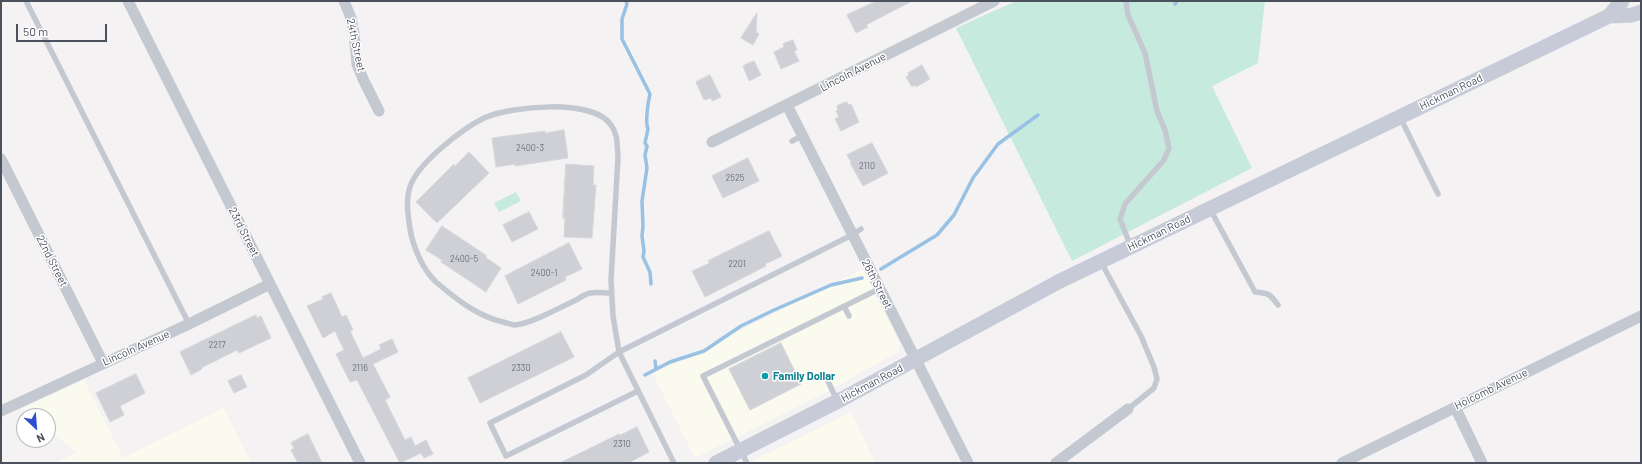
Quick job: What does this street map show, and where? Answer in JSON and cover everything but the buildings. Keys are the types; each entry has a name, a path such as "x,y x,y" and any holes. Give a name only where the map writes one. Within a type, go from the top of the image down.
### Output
{"main road":[{"name":"Hickman Road","path":"1609,16 1622,1"},
{"name":"Hickman Road","path":"716,463 744,457 838,402 1060,281 1101,261 1609,16 1632,15 1641,12"}],"street":[{"name":"23rd Street","path":"128,1 360,463"},
{"name":"24th Street","path":"344,1 351,18 358,64 363,79 379,111"},
{"name":"Lincoln Avenue","path":"712,142 994,1"},
{"name":"26th Street","path":"787,105 802,136 857,232 879,289 968,463"},
{"name":"22nd Street","path":"1,159 103,363"},
{"name":"Lincoln Avenue","path":"1,411 189,324 270,284"},
{"name":"Holcomb Avenue","path":"1342,463 1641,316"},
{"path":"1455,407 1482,463"},
{"path":"1056,463 1128,409"}],"lane":[{"path":"26,1 189,324"},
{"path":"1126,1 1128,15 1145,54 1157,111 1165,130 1169,148 1164,160 1125,204 1120,219 1132,247"},
{"path":"611,293 590,293 530,321 514,325 489,319 457,300 430,276 421,261 411,236 406,204 411,184 427,162 457,135 485,118 516,109 568,106 595,112 611,124 617,141 611,293 619,352 674,463"},
{"path":"1399,117 1438,194"},
{"path":"792,141 802,136"},
{"path":"1210,209 1254,290 1256,292 1266,293 1271,296 1278,305"},
{"path":"638,391 506,456 490,423 586,375 619,352 857,232"},
{"path":"1101,261 1141,336 1154,367 1157,379 1154,388 1128,409"},
{"path":"744,457 703,376 802,330 844,306 879,289"},
{"path":"844,306 849,316"},
{"path":"825,375 838,402"}],"shaded area":[{"path":"863,269 899,342 900,345 898,352 819,396 695,458 653,374"},
{"path":"84,380 123,458 224,408 251,463 55,463 77,452 56,436 56,408 23,408"},
{"path":"851,412 875,463 748,463 809,433"}],"green space":[{"path":"1016,1 1265,1 1258,63 1212,86 1252,168 1072,261 956,28"},
{"path":"516,192 521,201 499,212 494,203"}],"waterway":[{"path":"626,1 627,4 622,19 622,39 650,94 647,117 648,129 645,143 647,146 645,155 647,168 642,201 642,236 644,251 643,257 650,272 651,284"},
{"path":"881,269 937,235 954,215 973,178 998,144 1038,115"},
{"path":"645,375 670,362 704,351 741,326 774,310 831,285 862,278"},
{"path":"655,361 656,369"}],"place":[{"name":"Family Dollar","path":"765,376"}]}
